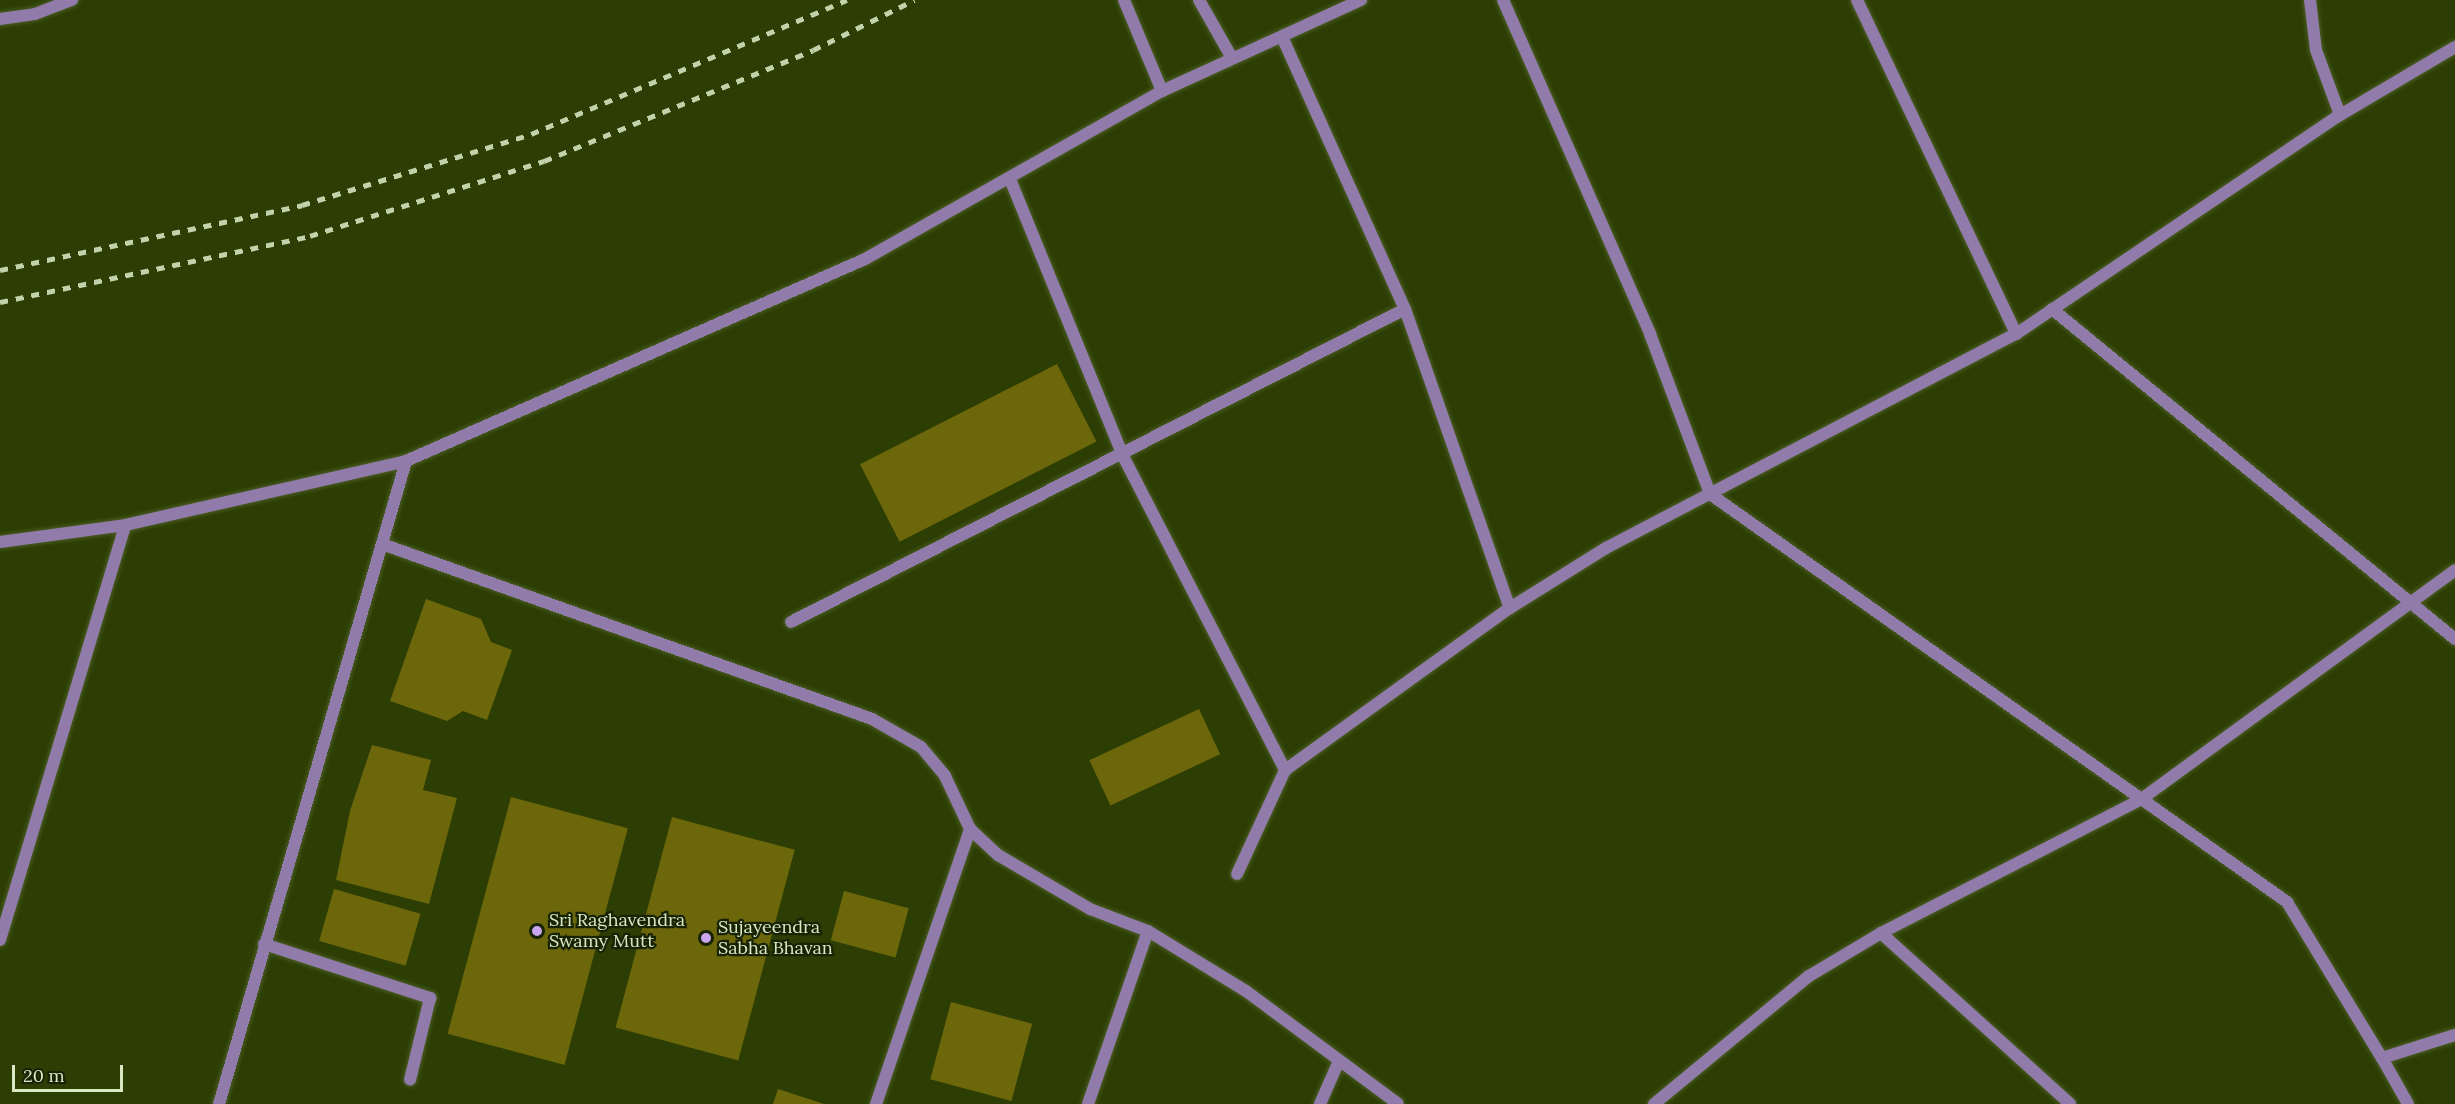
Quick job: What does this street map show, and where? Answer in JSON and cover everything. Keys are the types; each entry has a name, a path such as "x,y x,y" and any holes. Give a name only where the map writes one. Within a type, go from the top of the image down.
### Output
{"street":[{"path":"0,19 72,0"},
{"path":"1124,0 1162,92"},
{"path":"1199,0 1232,58"},
{"path":"0,542 125,525 406,461 866,259 1162,92 1232,58 1283,39 1361,0"},
{"path":"1503,0 1650,334 1710,494 2287,902 2408,1104"},
{"path":"1857,0 2016,334"},
{"path":"2310,0 2316,50 2340,116"},
{"path":"1283,39 1406,309 1510,608"},
{"path":"1237,874 1285,770 1510,608 1710,494 2016,334 2340,116 2455,47"},
{"path":"1010,179 1122,454 1285,770"},
{"path":"791,622 1406,309"},
{"path":"2052,309 2455,639"},
{"path":"219,1104 406,461"},
{"path":"0,940 125,525"},
{"path":"382,544 872,719 921,747 945,776 970,829 1030,875 1090,909 1148,931 1246,991 1338,1062 1398,1104"},
{"path":"1654,1104 1809,976 1881,933 2140,800 2409,600 2455,570"},
{"path":"876,1104 970,829"},
{"path":"1088,1104 1148,931"},
{"path":"1881,933 2070,1104"},
{"path":"264,944 430,998 411,1080"},
{"path":"2382,1058 2455,1035"},
{"path":"1320,1104 1338,1062"}],"building":[{"path":"1057,364 1096,442 900,542 860,464"},
{"path":"426,599 481,619 491,642 512,650 487,720 463,711 447,721 390,701"},
{"path":"1199,709 1220,754 1110,805 1089,760"},
{"path":"372,745 431,760 423,790 457,798 429,904 336,880 350,811"},
{"name":"Sri Raghavendra Swamy Mutt","path":"511,797 628,828 564,1065 448,1034"},
{"name":"Sujayeendra Sabha Bhavan","path":"672,817 795,850 738,1060 616,1028"},
{"path":"334,889 421,914 406,966 319,941"},
{"path":"844,891 909,908 896,958 831,940"},
{"path":"951,1002 1032,1024 1011,1101 930,1079"},
{"path":"778,1089 824,1104 773,1104"}],"railway":[{"path":"0,270 302,205 531,134 847,0"},
{"path":"0,302 310,236 544,161 813,50 914,0"}],"place":[{"name":"Sri Raghavendra Swamy Mutt","path":"537,931"},
{"name":"Sujayeendra Sabha Bhavan","path":"706,938"}]}
